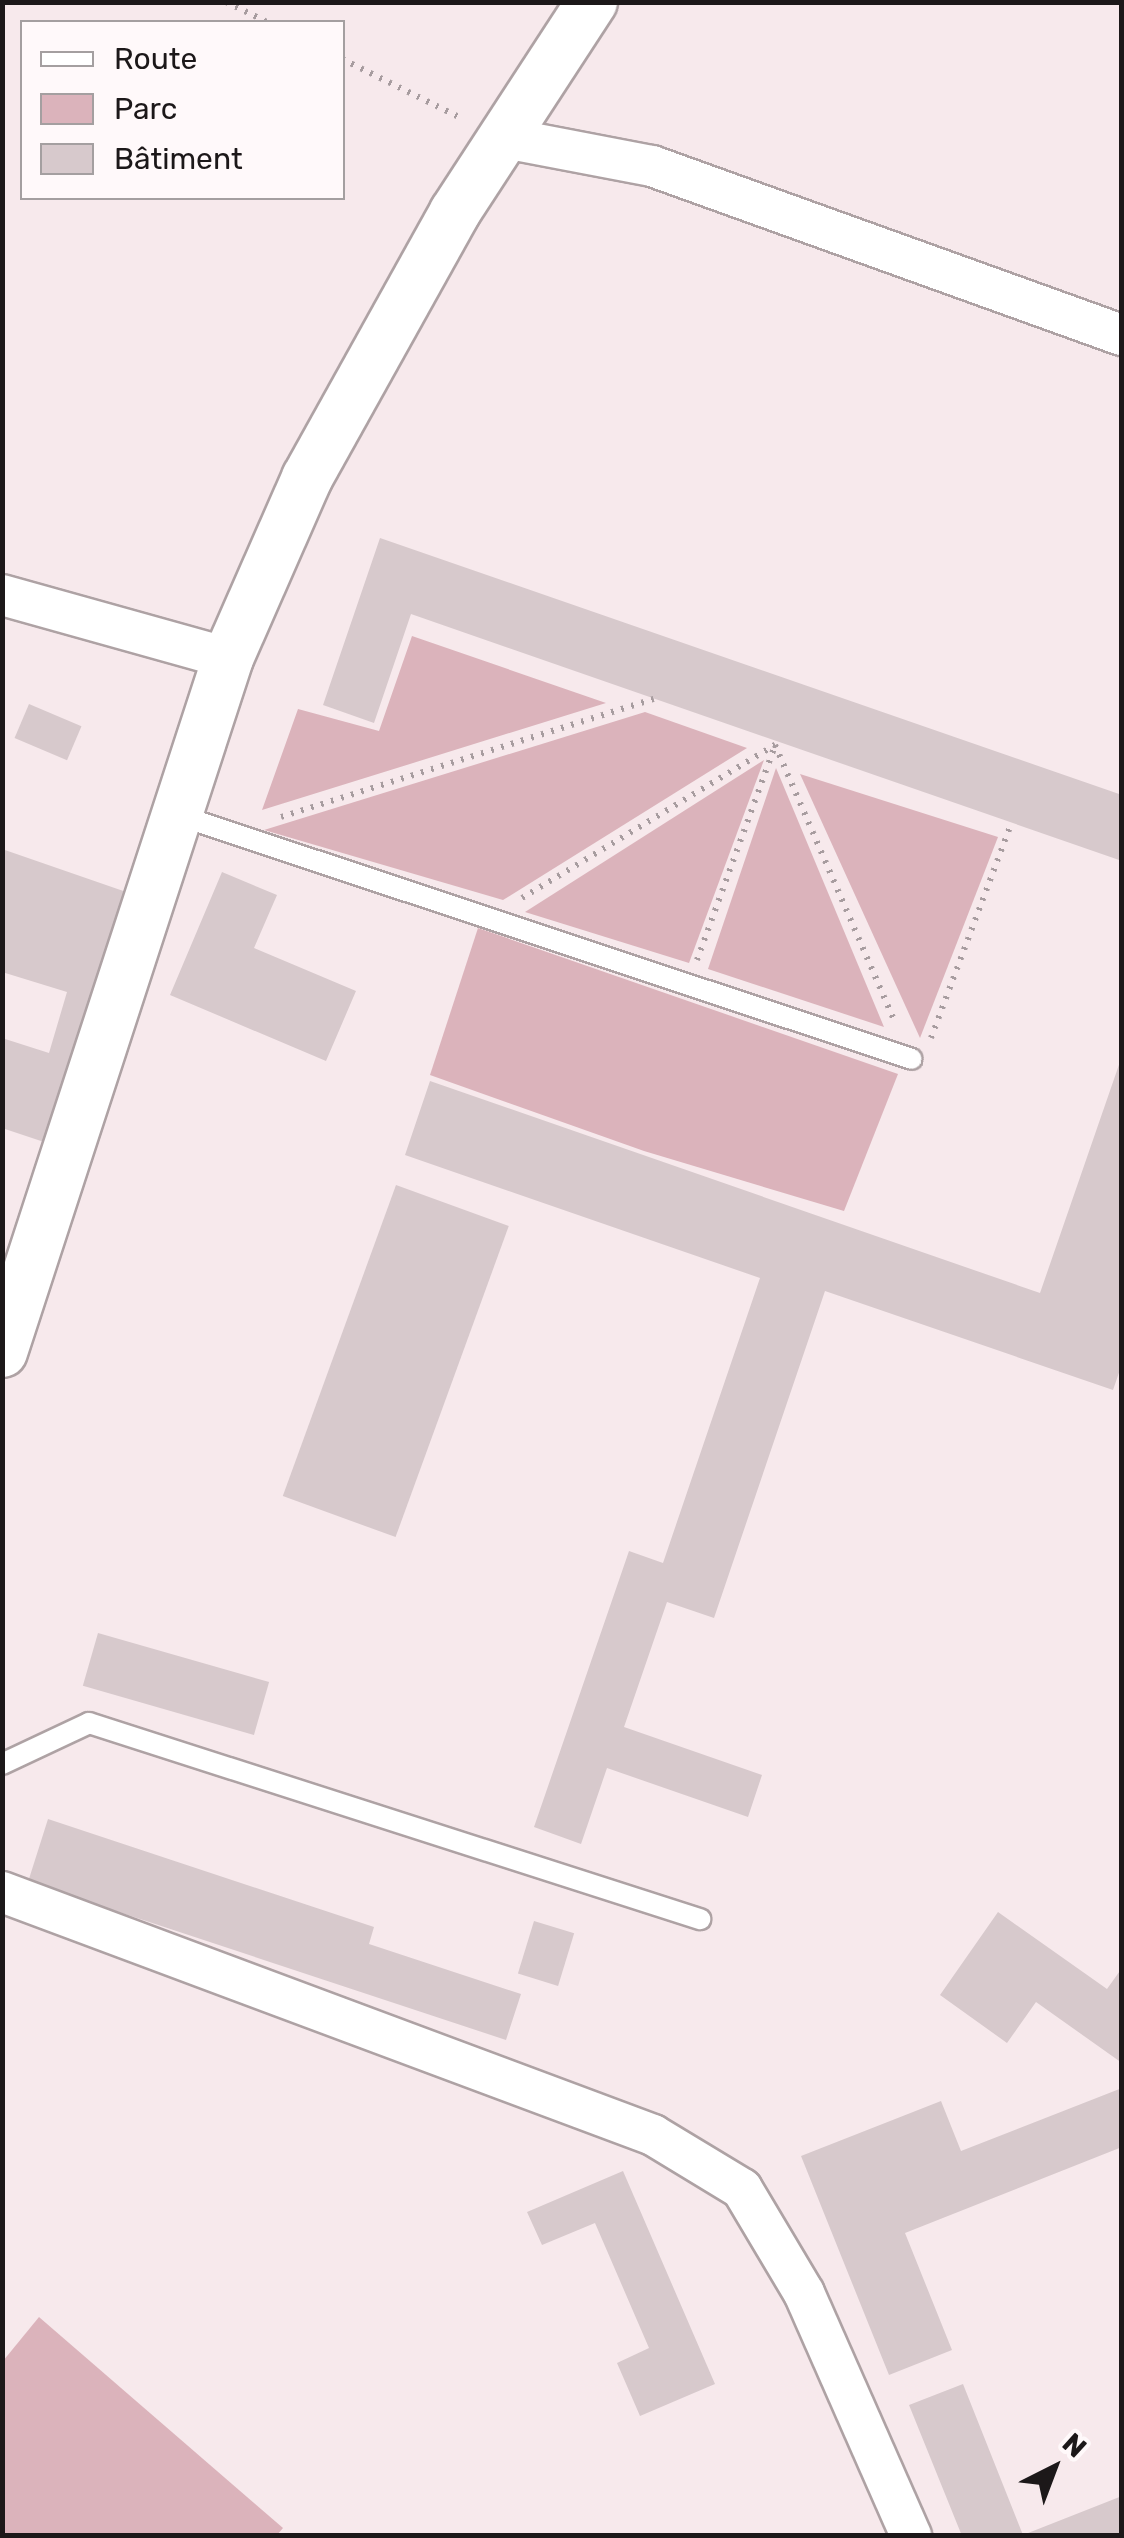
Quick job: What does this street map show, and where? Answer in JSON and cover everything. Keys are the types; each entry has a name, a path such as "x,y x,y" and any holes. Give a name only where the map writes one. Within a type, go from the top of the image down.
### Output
{"street":[{"path":"2,1352 228,658 308,478 500,137 592,2"},
{"path":"500,137 652,166 1122,335"},
{"path":"2,595 228,658"},
{"path":"2,1892 652,2135 742,2189 804,2293 911,2536"}],"lane":[{"path":"178,815 912,1059"},
{"path":"2,1764 88,1724 700,1919"}],"path":[{"path":"226,2 263,20"},
{"path":"345,61 500,137"},
{"path":"232,833 654,699"},
{"path":"491,917 775,745"},
{"path":"688,984 775,745"},
{"path":"775,745 912,1059 928,1046 1011,824"}],"green space":[{"path":"412,636 606,703 262,810 298,709 379,731"},
{"path":"645,712 747,748 503,900 264,830"},
{"path":"764,760 689,963 525,912"},
{"path":"776,768 884,1027 708,969"},
{"path":"800,774 998,837 920,1038"},
{"path":"478,928 898,1074 844,1211 644,1151 430,1075"},
{"path":"39,2317 283,2528 277,2535 3,2535 3,2361"}],"building":[{"path":"380,538 1122,795 1122,861 411,614 374,723 323,705"},
{"path":"29,704 81,726 67,760 15,738"},
{"path":"2,849 132,894 47,1143 2,1128 2,1038 49,1053 67,992 2,972"},
{"path":"222,872 277,895 254,948 356,991 326,1061 170,995"},
{"path":"1122,1056 1122,1364 1113,1390 825,1291 714,1618 667,1602 624,1727 762,1775 748,1817 607,1768 581,1844 534,1827 629,1551 663,1563 760,1278 405,1155 430,1081 1040,1293"},
{"path":"396,1185 509,1226 396,1537 283,1496"},
{"path":"98,1633 269,1682 254,1735 83,1686"},
{"path":"48,1819 374,1927 369,1944 521,1994 506,2040 28,1882"},
{"path":"998,1912 1107,1989 1122,1968 1122,2063 1036,2002 1007,2043 940,1995"},
{"path":"534,1921 574,1933 558,1986 518,1974"},
{"path":"1122,2088 1122,2147 905,2233 952,2350 889,2375 801,2156 941,2101 961,2151"},
{"path":"623,2171 715,2384 640,2416 617,2363 649,2348 595,2223 542,2245 527,2212"},
{"path":"963,2384 1023,2535 1122,2496 1120,2536 962,2536 909,2405"}]}
